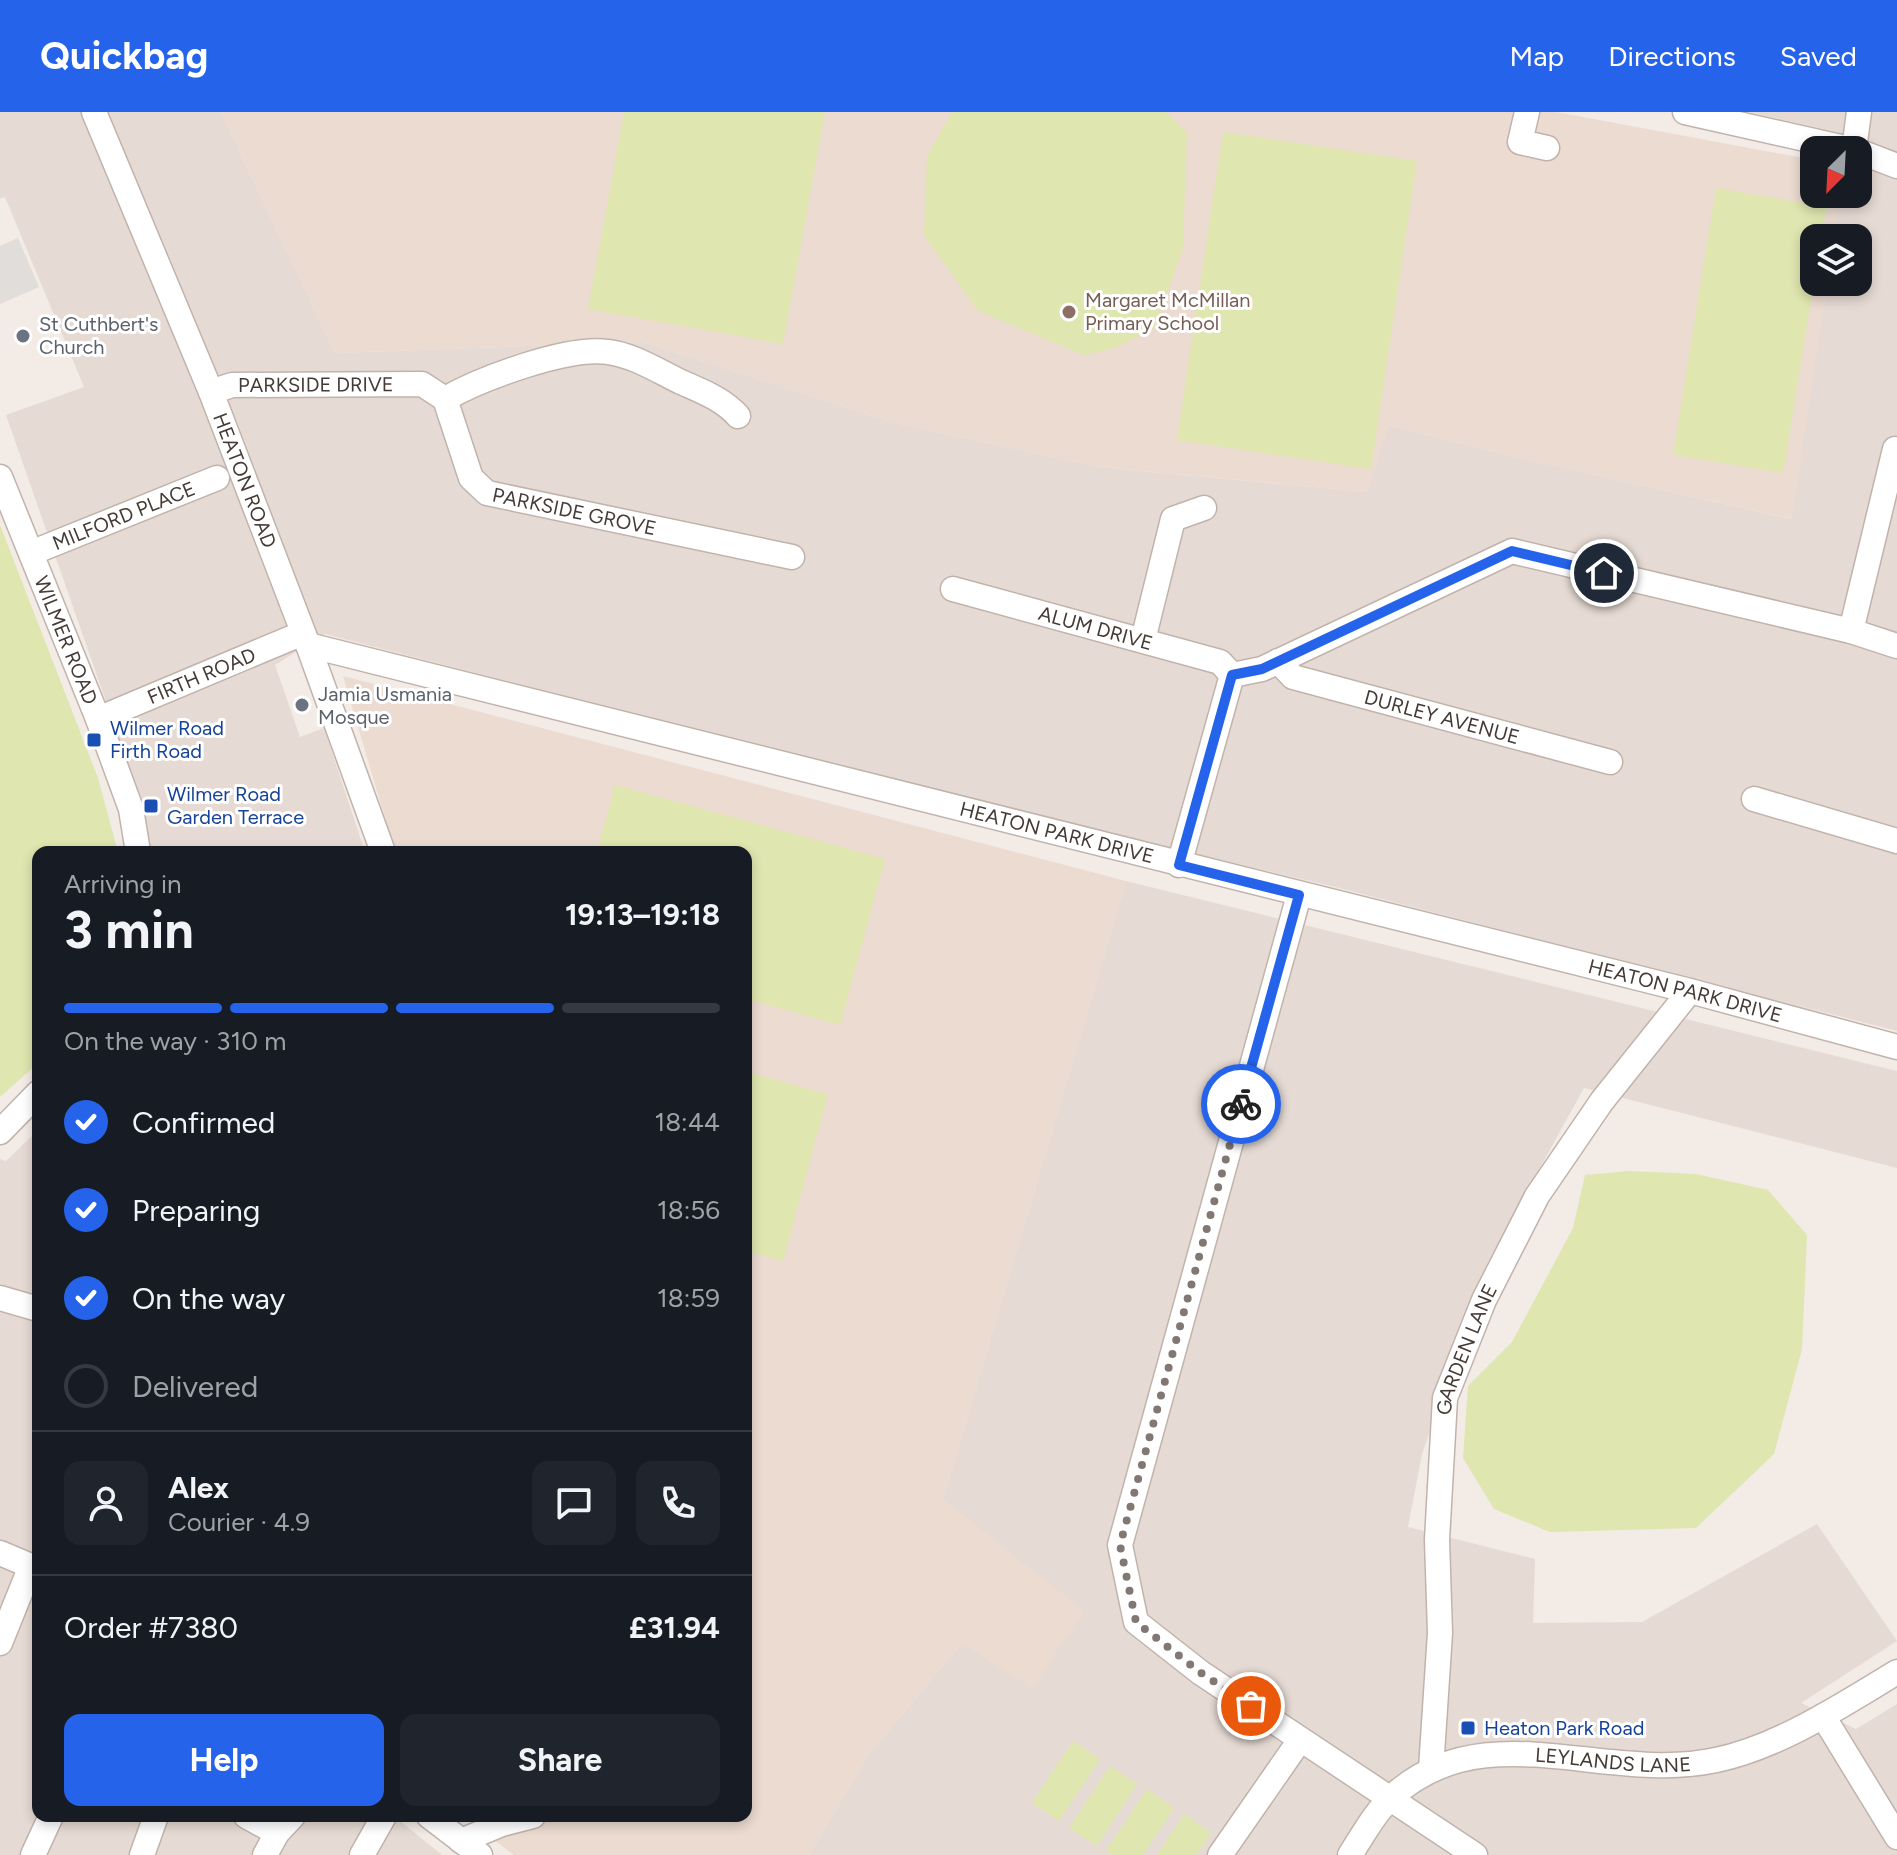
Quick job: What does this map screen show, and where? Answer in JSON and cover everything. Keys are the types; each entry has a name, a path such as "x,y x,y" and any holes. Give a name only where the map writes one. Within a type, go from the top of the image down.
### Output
{"street":[{"name":"HEATON ROAD","path":"94,112 211,392 381,846"},
{"path":"1527,112 1520,142 1547,148"},
{"path":"1685,112 1800,138"},
{"path":"1856,136 1859,112"},
{"path":"1872,156 1897,166"},
{"path":"445,399 471,384 557,357 588,351 609,352 632,359 715,398 738,416"},
{"name":"PARKSIDE DRIVE","path":"211,392 232,385 422,384 445,399"},
{"name":"PARKSIDE GROVE","path":"445,399 471,478 487,493 792,557"},
{"path":"1851,631 1889,511 1895,449"},
{"name":"WILMER ROAD","path":"0,477 98,719 131,809 137,846"},
{"name":"MILFORD PLACE","path":"31,553 217,478"},
{"path":"1143,640 1173,519 1204,508"},
{"path":"1179,865 1232,675 1262,669 1512,551 1851,631 1897,646"},
{"name":"ALUM DRIVE","path":"953,589 1220,662 1232,675"},
{"name":"FIRTH ROAD","path":"98,719 305,639"},
{"name":"HEATON PARK DRIVE","path":"305,639 1179,865 1690,991 1897,1047"},
{"name":"DURLEY AVENUE","path":"1278,661 1293,677 1610,762"},
{"path":"1754,799 1897,841"},
{"path":"1299,895 1120,1545 1136,1622 1201,1673 1475,1855"},
{"name":"GARDEN LANE","path":"1431,1769 1440,1633 1437,1540 1445,1398 1484,1300 1537,1196 1602,1101 1690,991"},
{"path":"0,1132 32,1099"},
{"path":"0,1298 32,1307"},
{"path":"0,1553 32,1567"},
{"path":"0,1643 32,1574"},
{"name":"LEYLANDS LANE","path":"1350,1855 1391,1797 1431,1769 1448,1762 1496,1752 1639,1766 1718,1760 1823,1716 1897,1672"},
{"path":"1823,1716 1897,1837"},
{"path":"1220,1855 1300,1740"},
{"path":"33,1855 48,1822"},
{"path":"142,1855 154,1822"},
{"path":"362,1855 381,1822"},
{"path":"437,1822 471,1848 502,1824 510,1822"},
{"path":"265,1855 285,1824"}],"shaded area":[{"path":"0,112 221,112 335,353 643,342 895,423 1099,467 1367,492 1388,425 1791,519 1825,296 1872,296 1872,224 1836,224 1837,208 1872,208 1872,136 1838,136 1838,132 1748,112 1897,112 1897,1031 1335,887 950,795 325,634 275,665 300,737 324,728 363,846 147,846 125,756 6,415 84,387 5,197 0,199"},
{"name":"Margaret McMillan Primary School","path":"221,112 1556,112 1800,157 1800,208 1838,208 1836,224 1800,224 1800,296 1825,296 1792,519 1388,425 1368,492 1099,467 895,423 643,342 335,353"},
{"path":"18,238 39,287 0,304 0,246"},
{"path":"343,676 1126,881 943,1499 1084,1611 1032,1688 962,1643 868,1755 809,1855 514,1855 471,1822 752,1822 752,846 393,846"},
{"path":"1126,881 1897,1071 1897,1168 1584,1088 1489,1260 1422,1454 1408,1527 1535,1559 1533,1623 1642,1622 1817,1524 1897,1641 1801,1703 1856,1729 1897,1704 1897,1855 809,1855 868,1755 962,1643 943,1499"},
{"path":"32,1136 32,1822 401,1822 442,1855 0,1855 0,1159 6,1161"}],"green space":[{"path":"624,112 825,112 783,344 588,309"},
{"path":"952,112 1166,112 1187,133 1183,248 1155,328 1115,348 1084,355 978,311 924,235 927,156"},
{"path":"1223,132 1417,161 1371,469 1177,440"},
{"path":"1716,188 1800,202 1800,208 1827,208 1824,224 1800,224 1800,296 1812,296 1783,473 1673,455"},
{"path":"0,525 98,778 116,846 32,846 32,1068 0,1097"},
{"path":"615,785 885,859 840,1025 752,1001 752,846 599,846"},
{"path":"752,1074 828,1094 783,1261 752,1253"},
{"path":"1629,1171 1696,1174 1768,1190 1807,1235 1802,1349 1774,1454 1696,1528 1550,1532 1494,1509 1463,1458 1468,1386 1512,1342 1573,1228 1585,1175"},
{"path":"1073,1741 1100,1759 1059,1821 1032,1803"},
{"path":"1110,1766 1137,1784 1097,1846 1069,1828"},
{"path":"1147,1789 1174,1808 1143,1855 1112,1855 1106,1851"},
{"path":"1184,1814 1211,1833 1197,1855 1157,1855"}],"way so far":[{"path":"1241,1104 1120,1545 1136,1622 1201,1673 1251,1706"}],"place":[{"name":"Margaret McMillan Primary School","path":"1069,312"},
{"name":"St Cuthbert's Church","path":"23,336"},
{"name":"Jamia Usmania Mosque","path":"302,705"},
{"name":"Wilmer Road Firth Road","path":"94,740"},
{"name":"Wilmer Road Garden Terrace","path":"151,806"},
{"name":"Heaton Park Road","path":"1468,1728"}],"route":[{"path":"1241,1104 1299,895 1179,865 1232,675 1262,669 1512,551 1604,573"}]}
